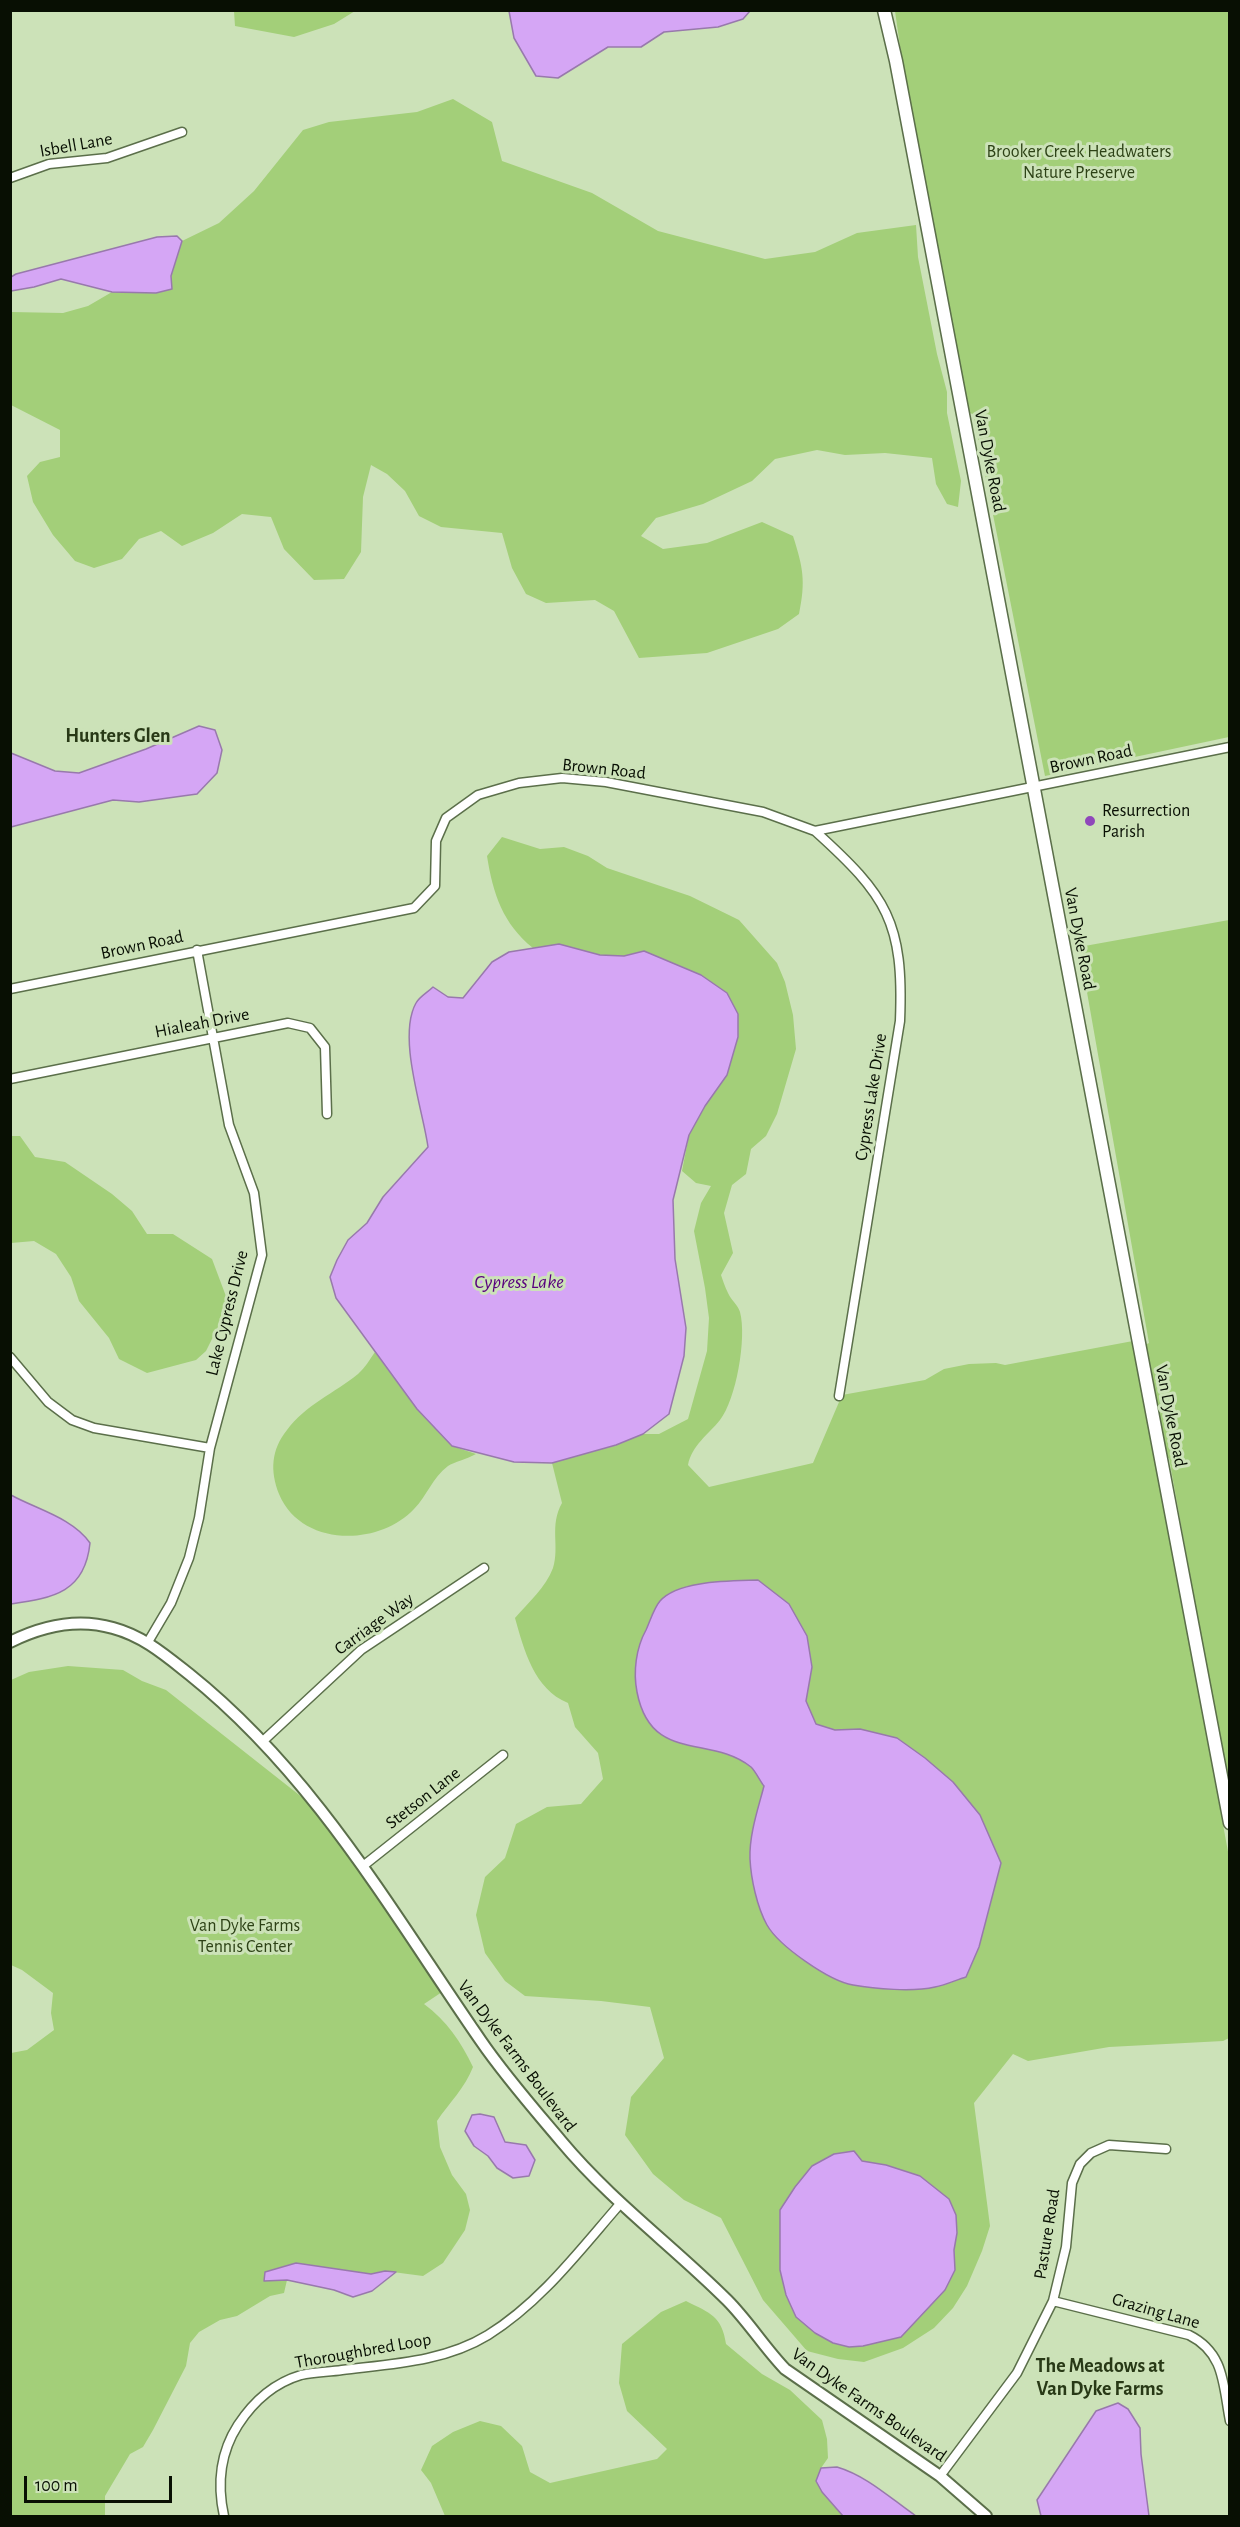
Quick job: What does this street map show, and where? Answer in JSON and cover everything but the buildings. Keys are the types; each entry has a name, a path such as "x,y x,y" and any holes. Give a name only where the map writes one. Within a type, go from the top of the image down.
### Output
{"main road":[{"name":"Van Dyke Road","path":"884,10 896,61 1230,1823"},
{"name":"Van Dyke Road","path":"890,10 896,61"}],"street":[{"name":"Isbell Lane","path":"10,178 49,164 107,158 182,132"},
{"name":"Brown Road","path":"10,989 414,908 435,886 436,841 446,818 478,795 519,783 562,778 606,782 763,812 815,831 1230,747"},
{"name":"Cypress Lake Drive","path":"815,831 874,890 896,936 901,982 900,1021 839,1396"},
{"name":"Lake Cypress Drive","path":"148,1642 171,1603 189,1558 199,1518 210,1448 262,1255 254,1193 229,1125 215,1038 197,950"},
{"name":"Hialeah Drive","path":"10,1079 288,1023 310,1028 325,1047 327,1114"},
{"path":"10,1357 48,1402 72,1420 94,1428 210,1448"},
{"name":"Carriage Way","path":"262,1741 360,1650 484,1568"},
{"name":"Van Dyke Farms Boulevard","path":"10,1642 34,1630 72,1623 112,1627 148,1642 209,1690 262,1741 317,1802 483,2043 563,2144 620,2204 729,2302 764,2348 785,2368 940,2476 986,2517"},
{"name":"Stetson Lane","path":"363,1866 503,1755"},
{"name":"Pasture Road","path":"940,2476 1017,2373 1053,2301 1066,2247 1072,2183 1080,2164 1091,2152 1109,2145 1166,2149"},
{"name":"Thoroughbred Loop","path":"224,2517 220,2479 228,2441 250,2406 274,2387 302,2375 420,2361 453,2352 487,2336 538,2298 620,2204"},
{"name":"Grazing Lane","path":"1053,2301 1189,2335 1203,2342 1212,2352 1220,2370 1230,2421"}],"green space":[{"path":"234,10 355,11 334,24 294,37 235,26"},
{"name":"Brooker Creek Headwaters Nature Preserve","path":"895,11 1229,11 1229,737 1045,776 973,414 969,413 902,60"},
{"path":"453,99 492,122 502,161 592,193 658,231 765,259 815,252 857,233 916,225 918,257 947,392 947,413 961,481 958,507 947,504 936,484 932,458 885,453 845,455 817,450 775,459 752,481 703,504 656,518 641,536 663,549 707,543 762,522 793,536 802,574 799,614 778,629 707,653 639,658 614,611 595,600 546,603 526,594 512,568 502,533 441,527 419,516 405,491 387,474 371,465 363,497 361,552 344,579 314,580 284,549 271,517 242,514 213,533 182,546 161,531 139,539 122,559 94,568 75,561 53,535 33,502 27,476 40,462 60,457 60,430 11,405 11,312 63,313 88,306 112,292 156,293 172,289 171,277 182,241 219,223 254,191 303,130 329,122 417,112"},
{"path":"502,837 540,849 564,847 588,856 607,868 690,896 739,920 777,963 785,982 793,1015 796,1049 777,1114 766,1136 751,1149 746,1174 732,1185 724,1213 733,1253 721,1275 729,1296 740,1312 742,1337 739,1368 726,1411 697,1446 688,1465 709,1487 813,1463 842,1395 925,1380 944,1369 969,1364 1005,1365 1133,1341 1229,1857 1229,2038 1223,2041 1109,2047 1028,2061 1013,2054 974,2103 990,2226 967,2286 953,2308 934,2328 903,2348 864,2362 838,2359 807,2351 763,2300 721,2218 684,2200 653,2174 625,2135 631,2097 664,2058 650,2007 525,1996 505,1981 485,1953 476,1915 485,1877 505,1858 516,1824 547,1807 581,1804 603,1779 598,1753 575,1727 568,1703 556,1697 547,1688 532,1667 515,1618 550,1575 555,1560 555,1528 562,1503 552,1463 616,1445 643,1434 659,1434 688,1419 707,1351 709,1318 694,1231 701,1203 711,1186 696,1183 682,1171 689,1135 705,1106 701,975 644,951 624,956 600,955 559,944 533,948 514,929 496,895 487,856"},
{"path":"1229,920 1229,1791 1169,1458 1166,1458 1145,1345 1149,1343 1079,947"},
{"path":"11,1136 20,1136 35,1157 65,1162 112,1194 132,1211 147,1234 173,1234 212,1259 227,1299 219,1325 206,1351 196,1360 147,1373 119,1359 109,1338 79,1301 71,1277 56,1254 34,1241 11,1243"},
{"path":"375,1352 417,1409 452,1446 476,1454 442,1471 419,1504 399,1521 381,1530 361,1535 341,1536 322,1532 304,1524 290,1511 279,1494 273,1469 275,1453 294,1421 311,1406 358,1374"},
{"name":"Van Dyke Farms Tennis Center","path":"68,1666 123,1670 142,1681 166,1690 317,1809 442,1992 424,2004 453,2032 473,2067 461,2089 437,2121 440,2147 452,2175 466,2194 470,2210 465,2230 443,2263 423,2276 385,2271 371,2274 296,2263 265,2272 265,2281 287,2280 284,2293 270,2296 237,2316 220,2320 199,2332 190,2343 186,2366 153,2430 143,2447 130,2454 105,2496 105,2516 11,2516 11,2053 27,2050 54,2030 51,2013 53,1993 22,1970 11,1965 11,1680 29,1672"},
{"path":"686,2301 714,2316 721,2327 726,2344 762,2374 790,2390 822,2420 827,2439 828,2458 821,2468 822,2492 843,2516 445,2516 431,2483 421,2470 432,2446 453,2432 480,2421 501,2426 522,2446 530,2472 550,2483 657,2459 667,2449 627,2411 619,2383 622,2344 661,2312"}],"water":[{"path":"509,10 750,11 743,19 718,27 664,32 641,47 608,47 558,78 536,76 514,38"},
{"path":"177,236 182,241 171,276 172,289 156,293 112,292 61,279 11,291 11,277 16,274 157,237"},
{"path":"199,726 215,730 222,750 217,773 197,794 139,802 113,800 11,827 11,753 55,771 79,773 146,749"},
{"name":"Cypress Lake","path":"559,944 600,955 624,956 644,951 701,975 727,993 738,1014 738,1037 727,1075 705,1106 689,1135 673,1200 675,1259 686,1328 684,1356 669,1414 643,1434 616,1445 552,1463 514,1462 452,1446 417,1409 336,1298 330,1277 348,1240 367,1223 383,1197 428,1147 410,1054 411,1017 417,1001 433,987 448,997 463,998 492,962 509,952"},
{"path":"11,1495 74,1527 90,1543 82,1572 65,1590 41,1599 11,1604"},
{"path":"758,1580 789,1604 807,1636 812,1667 806,1701 816,1724 835,1730 860,1729 897,1738 953,1782 980,1815 1001,1863 979,1947 966,1977 926,1989 853,1985 818,1970 793,1952 767,1925 753,1884 750,1859 751,1841 764,1786 755,1771 735,1757 668,1739 655,1729 644,1715 637,1692 636,1660 640,1644 660,1601 668,1594 692,1585"},
{"path":"472,2115 494,2117 505,2142 526,2145 535,2160 529,2176 513,2178 497,2168 488,2156 474,2146 465,2131"},
{"path":"854,2151 862,2161 886,2165 920,2176 949,2199 956,2215 957,2233 954,2250 955,2270 945,2290 901,2337 849,2347 833,2343 815,2333 796,2317 786,2295 780,2270 780,2210 812,2166 834,2154"},
{"path":"296,2263 371,2274 385,2271 396,2272 372,2291 353,2297 334,2290 287,2280 264,2281 265,2272"},
{"path":"1118,2403 1128,2409 1140,2428 1149,2516 1041,2516 1037,2500 1096,2411"},
{"path":"837,2467 868,2482 916,2516 843,2516 822,2492 816,2481 821,2468"}],"place":[{"name":"Resurrection Parish","path":"1090,821"}],"district":[{"name":"Hunters Glen","path":"118,736"},
{"name":"The Meadows at Van Dyke Farms","path":"1100,2378"}]}
